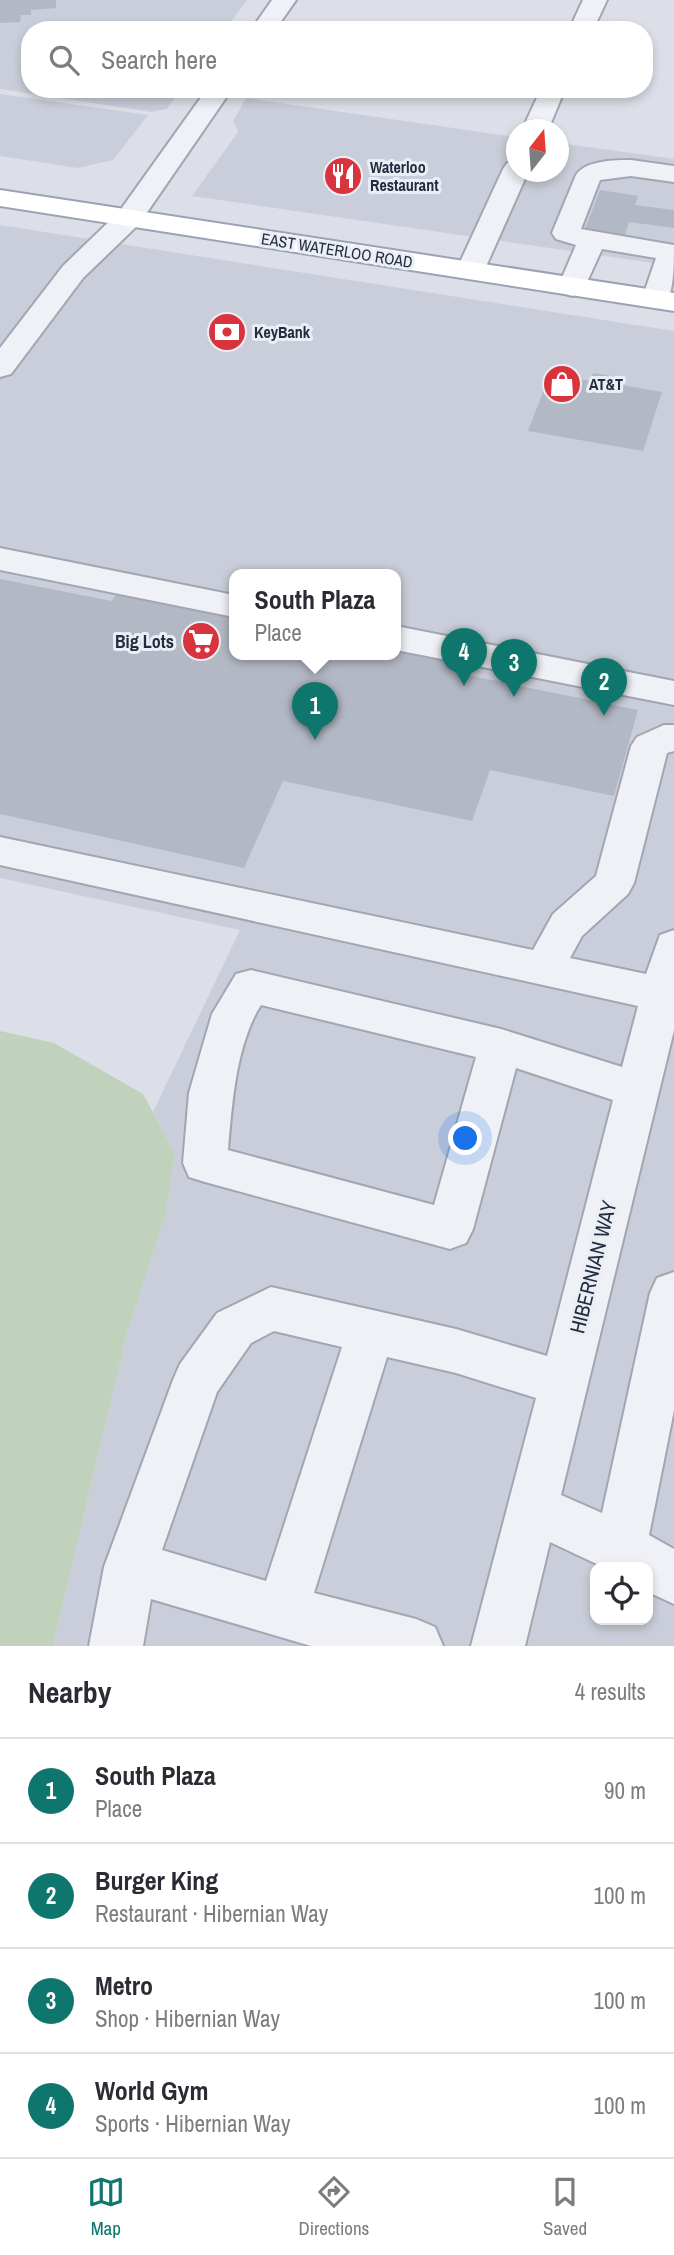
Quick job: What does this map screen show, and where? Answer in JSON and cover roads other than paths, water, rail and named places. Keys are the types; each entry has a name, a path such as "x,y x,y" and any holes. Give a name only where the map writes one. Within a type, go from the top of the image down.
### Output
{"main road":[{"name":"EAST WATERLOO ROAD","path":"0,198 665,301"}],"street":[{"path":"269,21 284,0"},
{"path":"585,21 595,0"},
{"path":"0,368 73,272 129,218 214,98"},
{"path":"540,119 549,98"},
{"path":"665,301 670,258 668,252 566,233 589,175 620,166 674,174"},
{"path":"470,271 510,182"},
{"path":"572,287 592,239"},
{"path":"0,559 229,605"},
{"path":"401,639 674,693"},
{"path":"544,968 567,925 614,883 650,746 664,738 674,738"},
{"path":"0,851 668,995"},
{"name":"HIBERNIAN WAY","path":"498,1646 638,1090 668,995 674,946"},
{"path":"501,1046 450,1229 205,1163 211,1093 233,1014 251,986 501,1046 638,1090"},
{"path":"620,1548 674,1293"},
{"path":"116,1646 130,1567 197,1380 234,1328 271,1309 456,1351 563,1384"},
{"path":"282,1612 371,1331"},
{"path":"531,1508 620,1548 674,1578"},
{"path":"130,1567 282,1612 416,1646"}],"place":[{"name":"Waterloo Restaurant","path":"343,176"},
{"name":"KeyBank","path":"227,332"},
{"name":"AT&T","path":"562,384"},
{"name":"Big Lots","path":"201,641"},
{"name":"World Gym","path":"464,686"},
{"name":"Metro","path":"514,697"},
{"name":"Burger King","path":"604,716"},
{"name":"South Plaza","path":"315,740"}]}
